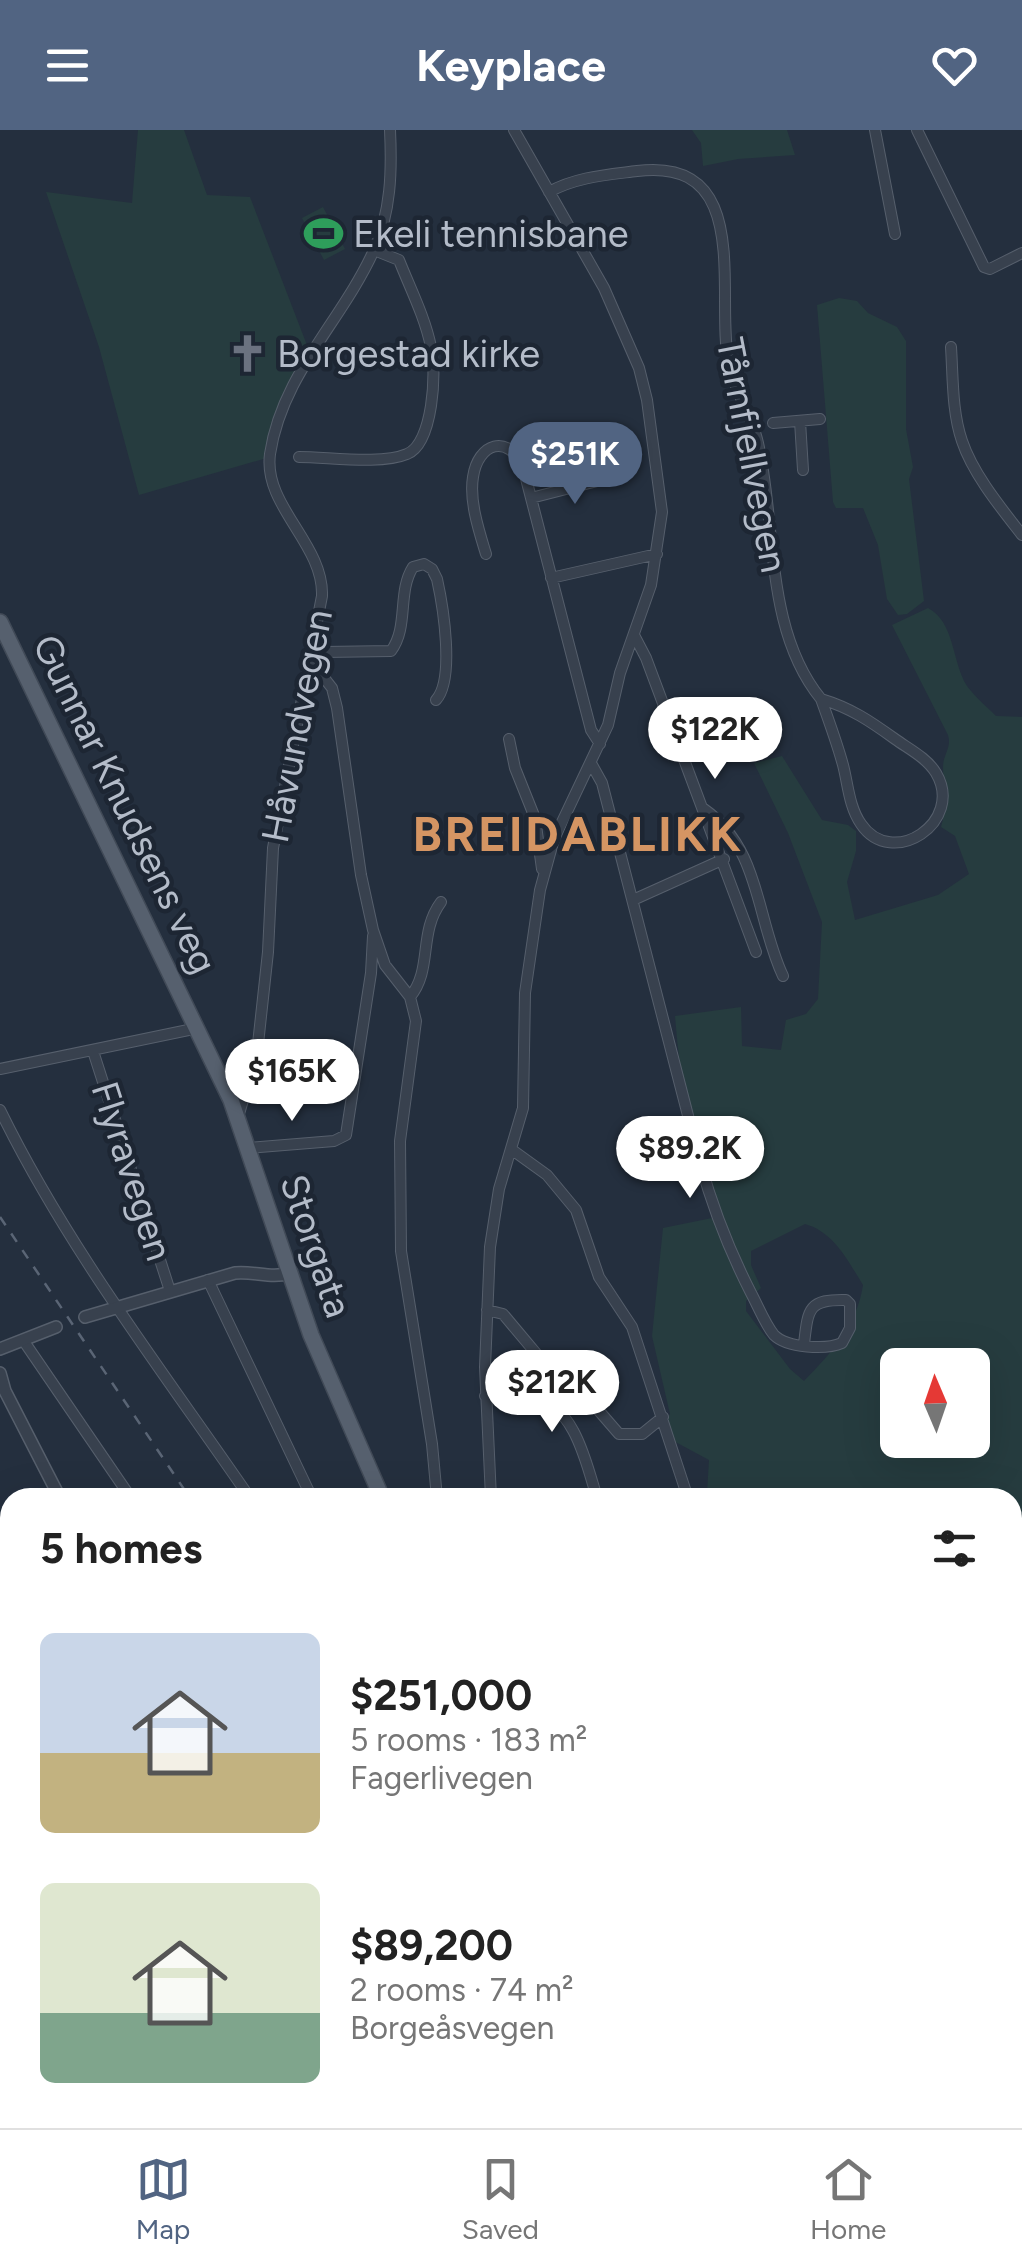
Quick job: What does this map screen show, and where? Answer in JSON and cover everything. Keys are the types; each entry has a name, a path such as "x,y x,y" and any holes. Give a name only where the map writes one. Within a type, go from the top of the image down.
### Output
{"main road":[{"name":"Gunnar Knudsens veg","path":"0,622 194,1022"},
{"name":"Storgata","path":"194,1022 238,1117 311,1335 378,1488"}],"street":[{"name":"Håvundvegen","path":"238,1117 257,1053 268,952 273,848 321,605 322,581 279,494 270,458 289,388 374,250 390,193 390,130"},
{"path":"491,1488 486,1396 492,1229 523,1108 525,993 543,875 554,840 600,744 651,585 662,512 647,400 635,359 604,288 514,130"},
{"path":"917,130 984,267 990,269 1022,253"},
{"path":"878,131 895,234"},
{"name":"Tårnfjellvegen","path":"549,192 573,180 664,170 694,183 714,207 724,243 728,364 758,443 786,626 802,671 821,699 862,826 879,840 891,842 928,832 942,799 936,772 865,716 821,699"},
{"path":"300,457 394,458 412,453 422,440 428,421 434,361 428,336 399,260 374,250"},
{"path":"950,347 962,442 1022,535"},
{"path":"773,423 820,419"},
{"path":"800,421 803,470"},
{"path":"486,554 472,478 482,454 496,445 512,450 523,467 590,730 600,744"},
{"path":"531,498 609,478"},
{"path":"551,578 657,554"},
{"path":"436,700 443,692 446,648 437,579 424,564 413,567 406,578 400,630 391,650 324,652 310,660 332,688 337,708 361,875 373,930 385,965 410,997 416,1021 400,1141 401,1266 436,1488"},
{"path":"634,636 724,859 756,952"},
{"path":"509,739 515,768 535,818 543,875"},
{"path":"592,765 602,783 721,1234 774,1335 782,1340 804,1344 827,1347 842,1343 850,1328 850,1304 846,1300 824,1300 814,1305 807,1317 804,1344"},
{"path":"703,808 724,828 749,865 769,943 783,976"},
{"path":"633,900 724,859"},
{"path":"410,997 421,982 429,920 440,902"},
{"path":"248,1148 334,1141 346,1135 371,972 373,930"},
{"path":"0,1069 93,1051 194,1022"},
{"name":"Flyravegen","path":"93,1051 170,1292"},
{"path":"0,1110 44,1196 116,1308 243,1488"},
{"path":"511,1150 528,1159 571,1201 599,1277 632,1327 685,1488"},
{"path":"84,1317 208,1280 251,1272 270,1277 290,1274"},
{"path":"208,1280 307,1488"},
{"path":"487,1310 503,1314 540,1358 580,1389 619,1434 642,1434 663,1416"},
{"path":"0,1349 56,1327"},
{"path":"23,1340 125,1488"},
{"path":"0,1373 3,1392 55,1488"},
{"path":"486,1396 525,1396 550,1403 580,1445 594,1488"}],"green space":[{"path":"138,130 184,130 207,195 250,197 310,353 270,457 139,495 99,347 46,192 132,203"},
{"path":"692,130 787,130 795,155 703,166 701,143"},
{"name":"Ekeli tennisbane","path":"323,207 345,249 324,260 302,218"},
{"path":"839,298 857,301 868,313 897,327 906,341 906,429 913,467 909,479 924,601 907,614 898,615 887,599 878,545 863,508 836,508 833,502 817,305"},
{"path":"928,608 943,623 970,690 996,716 1022,717 1022,1488 707,1488 709,1460 670,1439 664,1424 670,1414 652,1336 663,1228 712,1218 689,1118 675,1016 741,1007 742,1046 781,1050 786,1020 806,1014 818,999 822,922 788,833 754,763 782,756 822,820 848,825 856,831 856,851 847,882 855,920 938,895 969,874 955,836 941,827 945,804 943,767 949,744 892,625","holes":["805,1224 824,1234 846,1257 863,1285 849,1325 804,1381 790,1369 746,1311 746,1301 761,1288 751,1265 751,1251"]}],"railway":[{"path":"0,1217 183,1488"}],"place":[{"name":"Ekeli tennisbane","path":"323,234"},
{"name":"Borgestad kirke","path":"247,354"}],"district":[{"name":"BREIDABLIKK","path":"578,834"}]}
